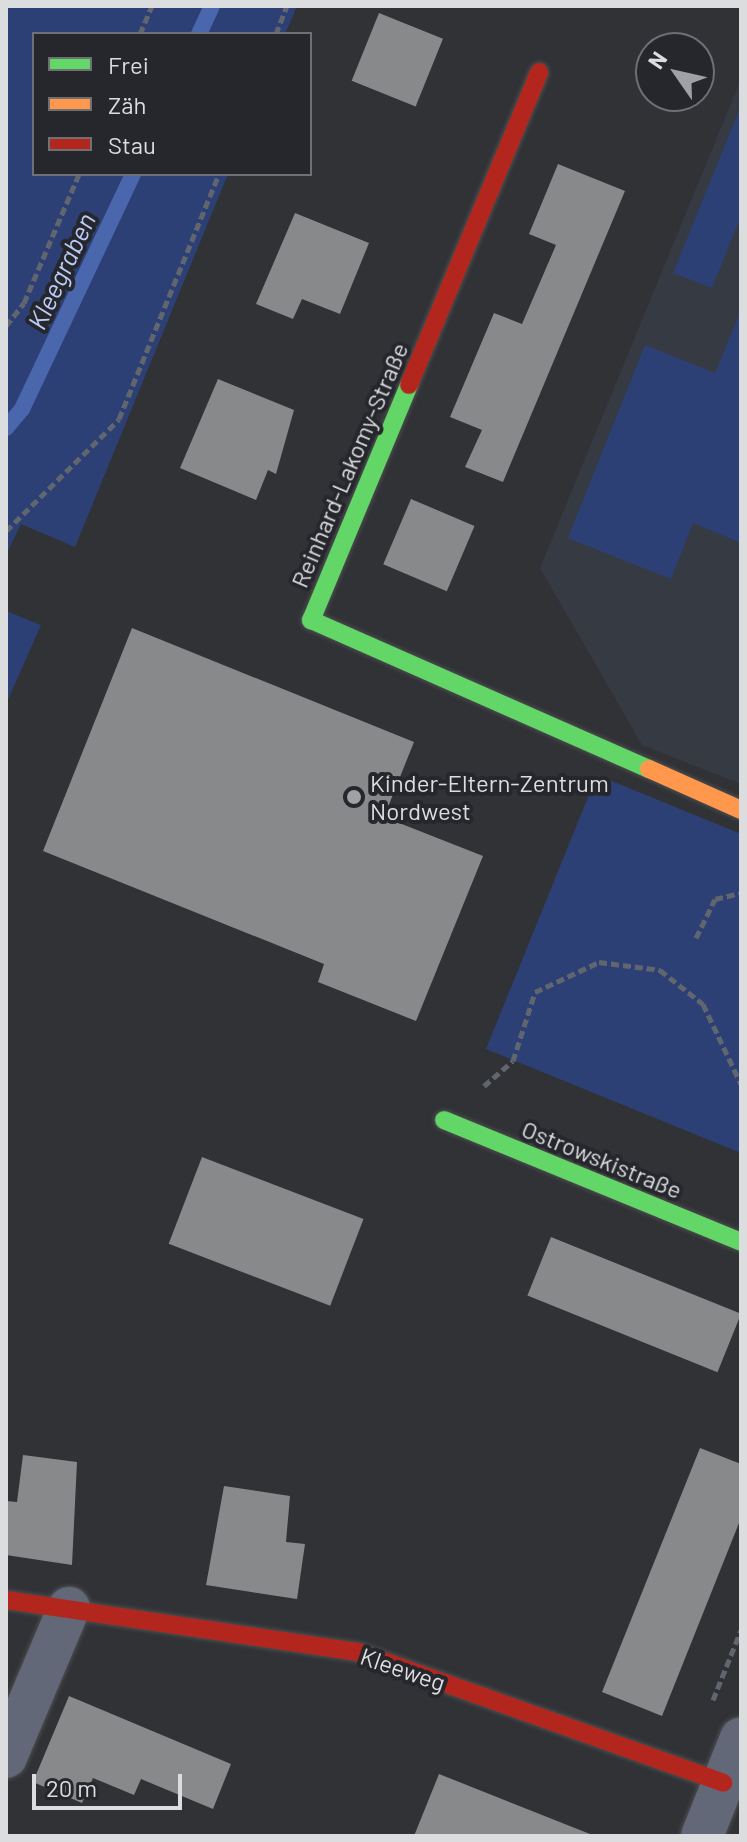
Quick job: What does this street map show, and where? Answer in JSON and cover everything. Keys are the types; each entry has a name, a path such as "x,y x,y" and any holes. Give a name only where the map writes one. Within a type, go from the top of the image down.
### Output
{"street":[{"name":"Reinhard-Lakomy-Straße","path":"539,72 311,620 741,810"},
{"name":"Ostrowskistraße","path":"444,1120 741,1242"},
{"name":"Kleeweg","path":"6,1600 358,1652 723,1783"},
{"path":"6,1757 69,1608"},
{"path":"702,1836 741,1738"}],"path":[{"path":"141,32 152,6"},
{"path":"277,32 287,6"},
{"path":"6,326 24,303 78,176"},
{"path":"6,531 119,419 218,176"},
{"path":"696,938 715,899 741,893"},
{"path":"444,1120 513,1061 535,992 599,962 660,970 703,1004 741,1084"}],"shaded area":[{"path":"6,6 297,6 286,32 32,32 32,176 227,176 75,547 21,524 6,555"},
{"path":"741,79 741,784 642,745 540,568"},
{"path":"741,106 741,216 712,288 673,273"},
{"path":"741,310 741,543 693,523 671,579 568,538 645,345 715,373"},
{"path":"6,611 41,625 6,704"},
{"path":"597,775 741,834 741,1153 486,1049"}],"building":[{"path":"379,13 443,39 416,107 352,81"},
{"path":"558,164 625,191 503,482 465,467 482,430 450,417 494,313 522,324 556,245 529,234"},
{"path":"295,213 369,243 340,314 302,299 293,319 256,304"},
{"path":"218,379 294,410 276,474 268,470 256,500 180,468"},
{"path":"411,499 475,526 447,591 383,564"},
{"name":"Kinder-Eltern-Zentrum Nordwest","path":"132,628 414,742 384,817 483,856 416,1021 318,982 324,964 43,851"},
{"path":"202,1157 364,1219 330,1306 169,1244"},
{"path":"551,1237 741,1314 717,1372 527,1295"},
{"path":"700,1448 741,1464 741,1518 662,1716 602,1692"},
{"path":"23,1455 77,1462 72,1565 6,1555 6,1501 17,1502"},
{"path":"224,1486 290,1496 286,1542 305,1544 297,1599 206,1585"},
{"path":"69,1696 231,1764 213,1809 141,1779 134,1795 93,1778 82,1803 33,1782"},
{"path":"439,1774 590,1834 414,1836"}],"waterway":[{"name":"Kleegraben","path":"200,32 212,6"},
{"name":"Kleegraben","path":"6,428 22,409 132,176"}],"traffic: fast":[{"path":"409,385 311,620 649,769"},
{"path":"444,1120 741,1242"}],"traffic: slow":[{"path":"649,769 741,810"}],"traffic: jam":[{"path":"409,385 539,72"},
{"path":"6,1600 358,1652 723,1783"}],"place":[{"name":"Kinder-Eltern-Zentrum Nordwest","path":"354,797"}]}
